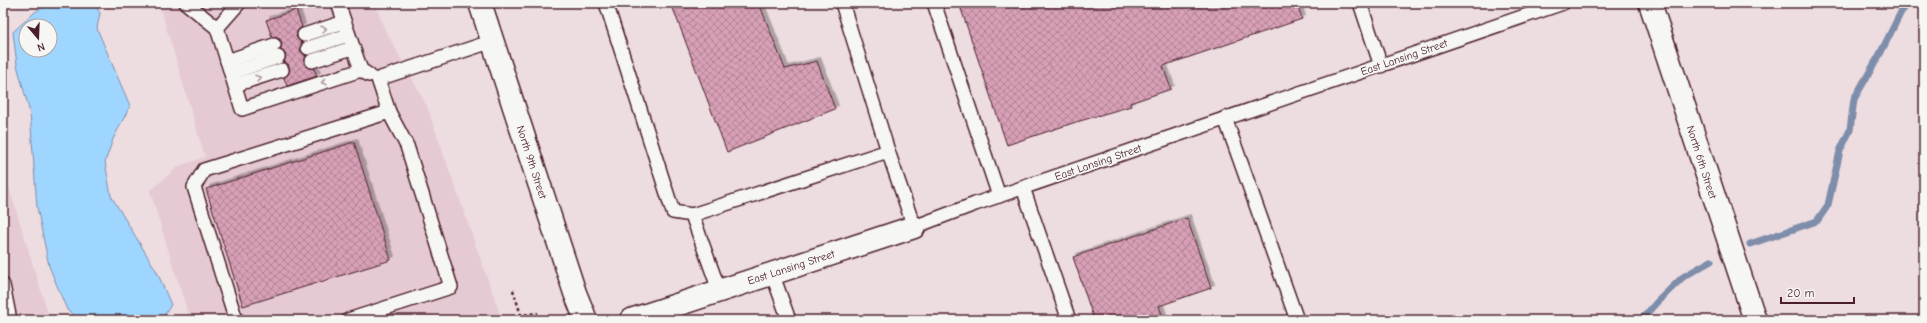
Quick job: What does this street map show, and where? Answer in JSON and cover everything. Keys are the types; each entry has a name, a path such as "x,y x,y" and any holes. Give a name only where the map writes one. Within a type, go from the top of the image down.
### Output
{"street":[{"name":"North 9th Street","path":"480,3 575,293 586,320"},
{"name":"North 6th Street","path":"1650,3 1755,320"},
{"name":"East Lansing Street","path":"631,320 914,227"}],"lane":[{"path":"186,3 217,28 242,108 361,70"},
{"path":"217,28 239,3"},
{"path":"338,3 352,48 361,70 378,79 389,112 407,146 451,287 367,318 348,320"},
{"path":"606,3 673,212 692,215 888,151"},
{"path":"842,3 888,151 914,227"},
{"path":"934,3 999,196"},
{"path":"1360,3 1380,66"},
{"name":"East Lansing Street","path":"914,227 999,196 1563,3"},
{"path":"306,42 346,29"},
{"path":"378,79 493,41"},
{"path":"312,61 352,48"},
{"path":"229,67 276,51"},
{"path":"235,85 282,70"},
{"path":"236,320 194,187 204,170 389,112"},
{"path":"1225,118 1297,320"},
{"path":"1023,188 1069,320"},
{"path":"692,215 719,290"},
{"path":"772,273 789,320"},
{"path":"3,285 10,320"}],"path":[{"path":"513,290 521,315 538,313"}],"shaded area":[{"path":"159,3 375,3 384,28 426,104 502,320 190,320 150,191 179,166 205,157"},
{"path":"3,168 50,320 3,320"}],"water":[{"path":"50,3 94,3 100,13 97,28 130,106 113,139 105,162 111,196 157,272 171,305 161,320 81,320 67,310 49,266 37,207 30,113 17,65 13,32 18,27 18,58 58,58 58,18 28,18"}],"building":[{"path":"671,3 759,3 785,69 817,61 835,109 727,152"},
{"path":"959,3 1297,3 1302,19 1163,66 1171,89 1130,103 1131,106 1007,145"},
{"path":"296,10 302,27 298,30 296,37 302,43 300,50 306,56 304,63 307,67 314,69 317,76 287,86 284,78 290,71 288,64 284,62 286,55 280,50 282,43 280,39 272,37 266,20"},
{"path":"354,142 391,260 243,306 206,189"},
{"path":"1187,218 1211,288 1159,306 1164,320 1094,320 1073,257"}],"waterway":[{"path":"1750,244 1817,221 1828,205 1840,151 1850,130 1854,99 1880,54 1901,12 1909,3"},
{"path":"1641,320 1683,277 1711,261"}]}
